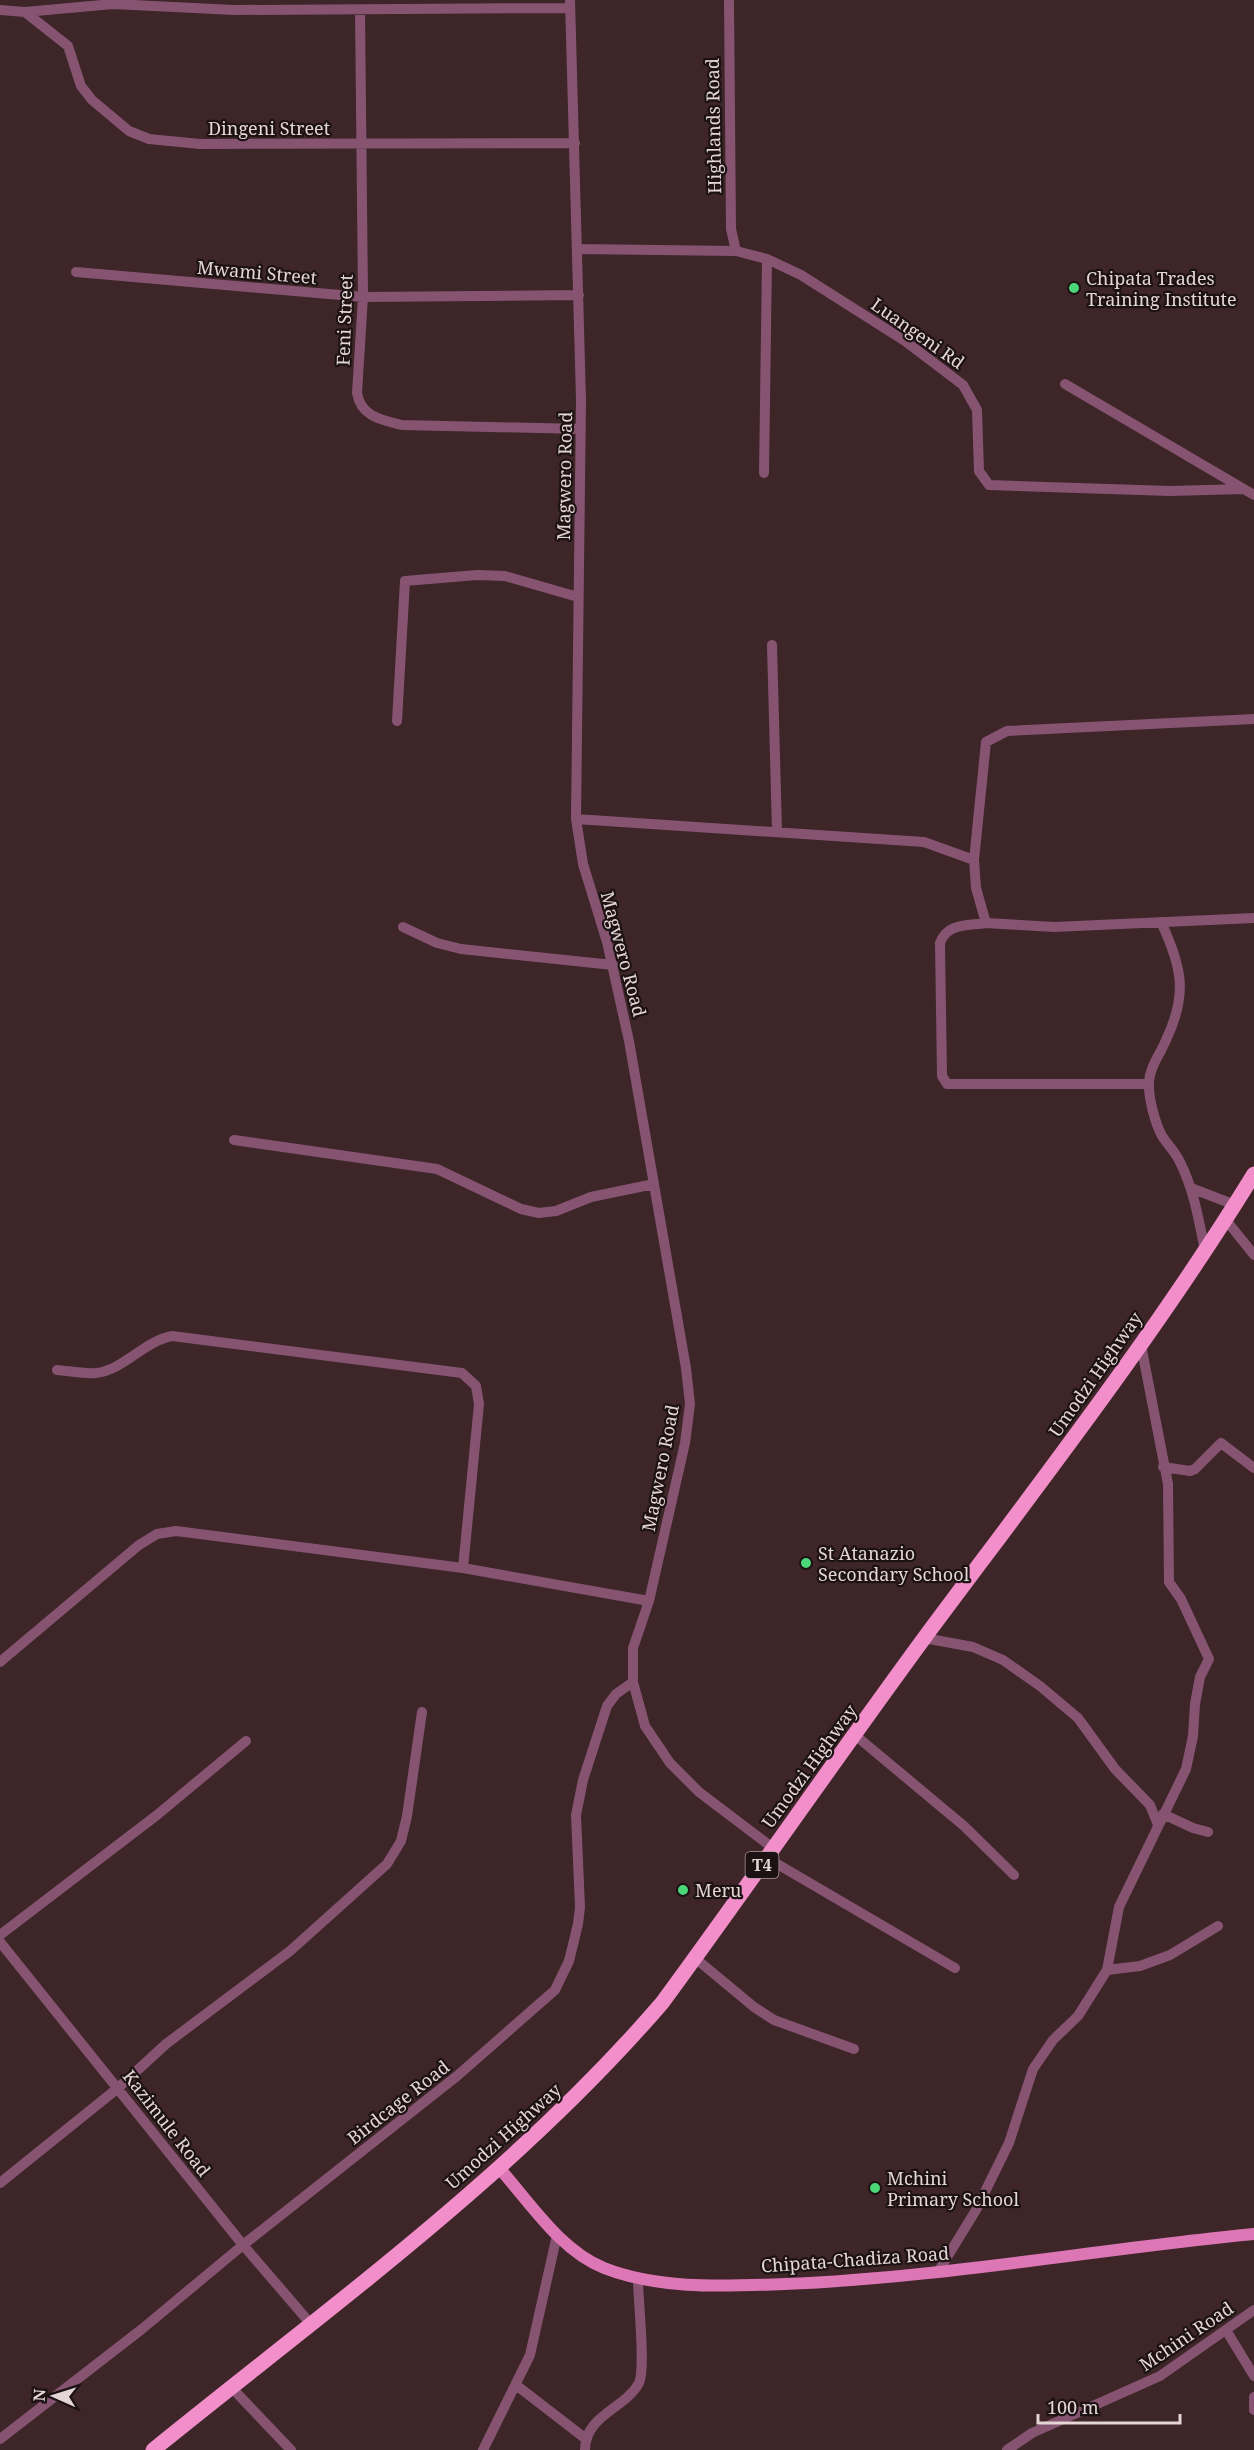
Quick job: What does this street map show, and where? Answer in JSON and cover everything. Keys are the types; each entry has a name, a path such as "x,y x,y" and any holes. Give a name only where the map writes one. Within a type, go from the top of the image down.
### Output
{"highway":[{"name":"Umodzi Highway","path":"153,2450 500,2169 619,2052 662,2003 924,1638 1141,1345 1226,1220 1254,1174"}],"main road":[{"name":"Chipata-Chadiza Road","path":"500,2169 557,2235 578,2255 603,2267 638,2279 682,2284 752,2285 836,2282 938,2272 1140,2245 1254,2234"}],"street":[{"path":"22,0 24,12"},
{"name":"Highlands Road","path":"729,0 731,229 736,251"},
{"path":"0,10 24,12 90,4 307,5 360,10 570,4"},
{"name":"Magwero Road","path":"570,4 581,429 576,819 583,864 613,965 629,1041 687,1368 690,1404 685,1443 649,1601 633,1648 633,1682 645,1726 670,1763 699,1792 770,1853 956,1968"},
{"name":"Feni Street","path":"360,10 363,297 357,393 360,405 368,414 382,420 418,426 581,429"},
{"name":"Dingeni Street","path":"24,12 68,46 81,86 92,100 136,135 171,143 200,144 575,144"},
{"name":"Luangeni Rd","path":"578,249 736,251 767,259 801,274 935,362 963,385 977,410 979,471 989,485 1159,491 1243,489"},
{"path":"764,473 767,259"},
{"name":"Mwami Street","path":"76,272 363,297 579,295"},
{"name":"Luangeni Rd","path":"1065,384 1254,495"},
{"path":"397,721 405,580 477,575 505,576 578,597"},
{"path":"772,645 777,832"},
{"path":"986,923 976,888 974,860 986,742 1007,731 1254,719"},
{"path":"576,819 924,842 974,860"},
{"path":"1148,1084 947,1084 942,1076 940,943 944,933 951,928 986,923 1054,927 1254,918"},
{"path":"1161,922 1178,960 1181,979 1180,999 1166,1042 1152,1065 1148,1084 1161,1134 1180,1161 1191,1188 1205,1251"},
{"path":"403,927 437,943 461,950 613,965"},
{"path":"234,1140 325,1151 437,1169 521,1209 539,1213 556,1211 591,1197 654,1184"},
{"path":"1191,1188 1235,1205"},
{"path":"1226,1220 1254,1255"},
{"path":"57,1370 94,1373 106,1370 161,1338 172,1335 462,1373 476,1386 479,1404 463,1568"},
{"path":"938,2272 976,2210 1009,2144 1033,2069 1048,2047 1078,2016 1107,1970 1119,1906 1186,1769 1193,1736 1200,1677 1209,1659 1181,1599 1169,1582 1170,1512 1141,1345"},
{"path":"1163,1467 1190,1471 1195,1469 1221,1443 1254,1468"},
{"path":"0,1662 139,1545 157,1534 176,1532 463,1568 649,1601"},
{"path":"924,1638 973,1647 1003,1660 1040,1686 1078,1718 1115,1768 1150,1805 1158,1825"},
{"name":"Birdcage Road","path":"0,2439 142,2329 243,2245 457,2076 555,1990 569,1961 578,1924 580,1907 576,1815 583,1780 607,1706 616,1694 633,1682"},
{"path":"0,2183 118,2088 166,2044 290,1950 387,1864 400,1841 407,1816 422,1712"},
{"path":"855,1735 964,1826 1014,1875"},
{"path":"0,1935 157,1815 246,1741"},
{"path":"1163,1814 1193,1828 1208,1832"},
{"path":"1107,1970 1140,1966 1170,1955 1218,1926"},
{"name":"Kazimule Road","path":"0,1941 243,2245 310,2323"},
{"path":"695,1958 754,2007 774,2020 854,2049"},
{"path":"483,2450 530,2355 557,2235"},
{"path":"516,2385 586,2444 593,2425 632,2391 641,2376 638,2279"},
{"name":"Mchini Road","path":"1006,2450 1032,2433 1160,2376 1254,2310"},
{"path":"1226,2330 1254,2376"},
{"path":"231,2387 291,2450"},
{"path":"1254,2397 1254,2407"}],"place":[{"name":"Chipata Trades Training Institute","path":"1074,288"},
{"name":"St Atanazio Secondary School","path":"806,1563"},
{"name":"Meru","path":"683,1890"},
{"name":"Mchini Primary School","path":"875,2188"}]}
